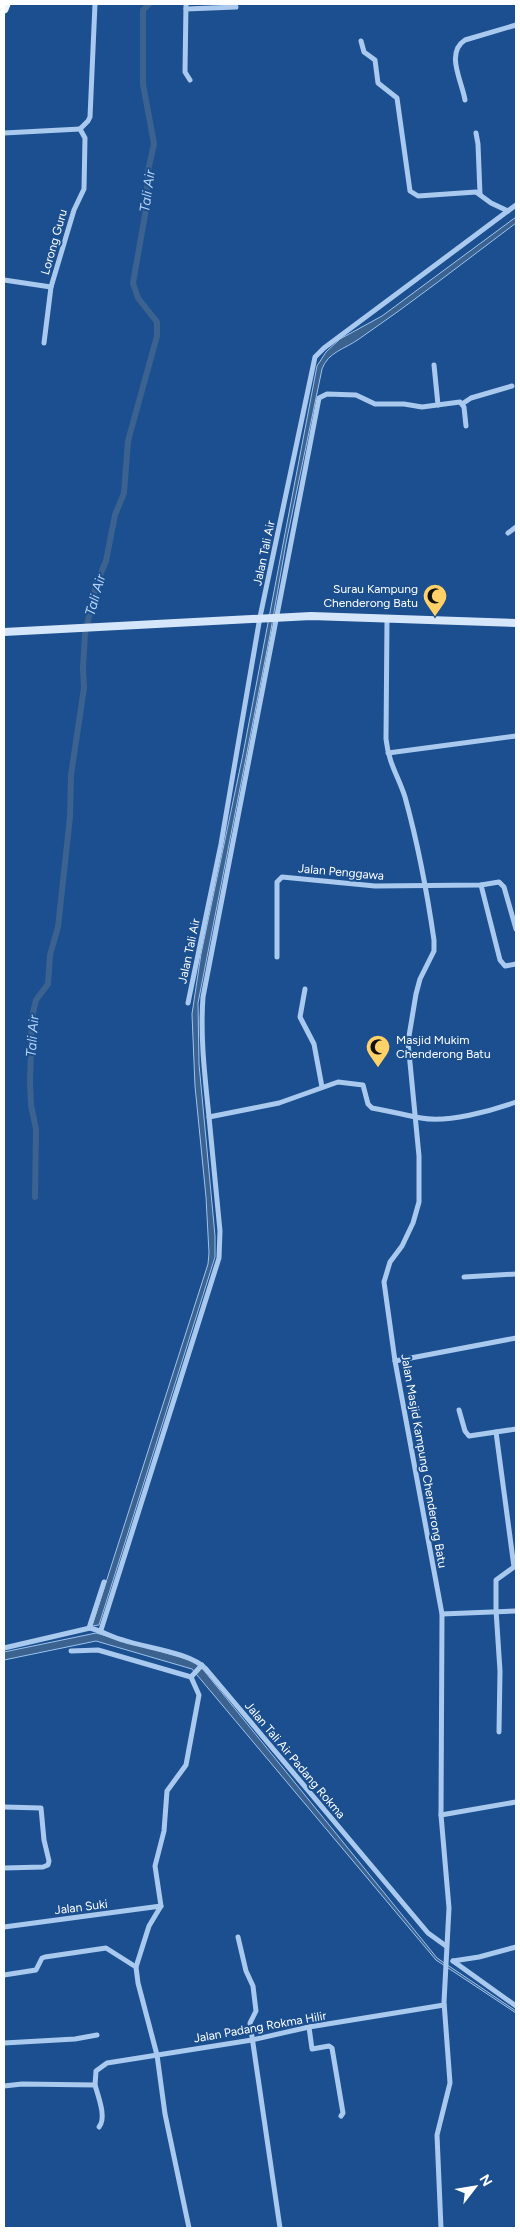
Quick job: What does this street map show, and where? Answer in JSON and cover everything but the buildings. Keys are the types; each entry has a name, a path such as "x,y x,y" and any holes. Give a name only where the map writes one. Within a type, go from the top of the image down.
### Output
{"main road":[{"path":"4,9 6,4"}],"street":[{"path":"4,133 80,129 85,125 90,117 95,4"},
{"path":"190,80 185,72 186,6 236,7"},
{"path":"465,100 454,59 458,45 465,40 516,25"},
{"path":"361,41 364,52 375,60 379,85 397,98 410,191 418,196 470,191 480,194 491,203 508,211"},
{"name":"Lorong Guru","path":"44,343 51,287 74,210 84,188 85,138 80,129"},
{"path":"476,133 480,194"},
{"name":"Jalan Tali Air","path":"188,1002 221,844 262,617 315,357 324,348 516,205"},
{"path":"4,280 51,287"},
{"path":"434,365 438,405 457,402 462,404"},
{"path":"462,404 471,398 512,386"},
{"name":"Jalan Tali Air","path":"100,1630 218,1263 220,1238 201,1025 204,997 319,398 327,394 356,395 375,404 404,404 422,407 438,405"},
{"path":"462,404 466,426"},
{"path":"508,533 516,527"},
{"path":"4,632 277,616 337,616 516,623"},
{"name":"Jalan Masjid Kampung Chenderong Batu","path":"387,619 386,739 388,754 404,795 426,886 434,940 434,951 420,979 408,1042 420,1171 419,1202 413,1223 402,1246 390,1262 384,1282 396,1361 442,1614 441,1815 449,1908 444,1973 444,2005 450,2083 437,2136 440,2228"},
{"path":"388,754 516,736"},
{"name":"Jalan Penggawa","path":"277,958 277,882 280,878 375,886 481,885 497,881 503,885 516,929"},
{"path":"481,885 501,962 508,966 516,964"},
{"path":"305,989 300,1017 314,1044 322,1087"},
{"path":"209,1117 279,1103 338,1082 362,1084 365,1087 370,1107 436,1119 476,1114 516,1102"},
{"path":"464,1277 516,1274"},
{"path":"396,1361 516,1338"},
{"path":"459,1410 465,1432 469,1436 516,1429"},
{"path":"496,1432 514,1567 496,1580 500,1671 499,1732"},
{"path":"4,1648 90,1628 104,1582"},
{"path":"442,1614 496,1610 516,1611"},
{"name":"Jalan Tali Air Padang Rokma","path":"90,1628 100,1630 109,1636 191,1659 201,1666 428,1933 446,1946"},
{"path":"70,1651 98,1650 191,1677 199,1695 186,1765 167,1791 164,1831 155,1866 161,1906 149,1926 136,1967 138,1983 157,2055 165,2114 189,2228"},
{"path":"191,1677 201,1666"},
{"path":"441,1815 516,1802"},
{"path":"4,1807 41,1808 44,1840 49,1860 48,1865 43,1867 4,1868"},
{"name":"Jalan Suki","path":"4,1926 161,1906"},
{"path":"238,1937 247,1972 253,1985 256,2012 250,2023 280,2228"},
{"path":"453,1961 479,1957 516,1947"},
{"path":"4,1975 36,1970 41,1960 45,1957 106,1948 136,1967"},
{"path":"446,1957 516,2006"},
{"name":"Jalan Padang Rokma Hilir","path":"95,2084 96,2071 107,2063 252,2040 309,2027 444,2005"},
{"path":"309,2027 312,2049 329,2046 332,2048 343,2113 341,2116"},
{"path":"4,2043 75,2039 97,2035"},
{"path":"4,2086 22,2084 95,2084 102,2120 99,2127"}],"water":[{"path":"516,217 516,223 399,311 333,355 322,369 286,543 270,635 198,1003 199,1064 215,1236 215,1257 99,1625 92,1626 208,1264 206,1197 195,1086 192,1014 201,954 243,754 317,366 326,352 340,339 382,316"},
{"path":"96,1633 197,1662 437,1958 516,2011 516,2013 436,1960 192,1669 96,1641 4,1660 4,1652"}],"waterway":[{"name":"Tali Air","path":"35,1197 36,1129 31,1105 30,1082 32,1017 36,1000 48,984 50,955 58,927 70,817 71,775 84,688 85,634 96,585 106,561 115,515 124,493 128,441 157,336 157,322 138,298 133,283 146,209 148,171 154,144 143,84 143,10 149,4"}],"place":[{"name":"Surau Kampung Chenderong Batu","path":"435,617"},
{"name":"Masjid Mukim Chenderong Batu","path":"378,1068"}]}
